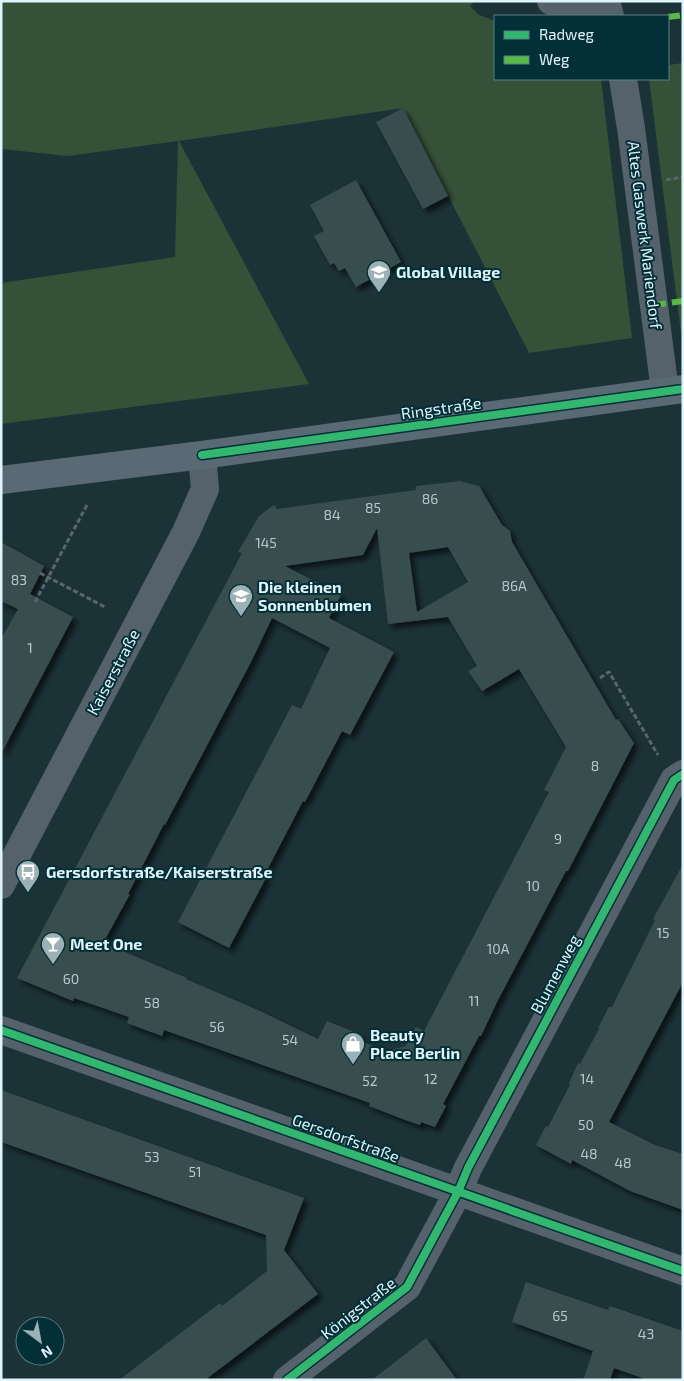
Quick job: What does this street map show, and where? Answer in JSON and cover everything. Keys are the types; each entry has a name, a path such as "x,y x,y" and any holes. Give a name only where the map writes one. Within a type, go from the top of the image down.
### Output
{"main road":[{"name":"Ringstraße","path":"1,480 202,455 674,390"}],"street":[{"path":"551,1 586,15"},
{"path":"606,1 610,15"},
{"name":"Altes Gaswerk Mariendorf","path":"623,80 674,390"},
{"name":"Kaiserstraße","path":"1,885 186,532 205,489 202,455"},
{"name":"Blumenweg","path":"458,1192 468,1168 674,780 683,774"},
{"name":"Gersdorfstraße","path":"1,1030 683,1272"},
{"name":"Königstraße","path":"287,1380 407,1287 458,1192"}],"path":[{"path":"35,602 87,505"},
{"path":"40,573 105,607"},
{"path":"600,678 609,672 658,756"}],"green space":[{"path":"1,1 475,1 470,6 479,15 494,21 494,80 601,80 632,338 529,353 403,108 179,141 309,384 1,424 1,283 175,257 178,141 68,156 1,149"},
{"path":"683,63 683,333 681,333 649,80 669,80 669,65"}],"building":[{"path":"403,108 448,196 423,209 376,122"},
{"path":"356,180 401,262 356,287 345,268 339,271 334,263 330,265 314,236 324,231 310,205"},
{"path":"460,481 479,486 502,525 510,531 512,542 616,720 618,719 634,743 568,871 566,871 497,1002 481,1036 479,1036 443,1104 446,1106 435,1127 421,1122 420,1125 408,1121 369,1106 370,1103 164,1030 162,1036 127,1023 129,1017 74,998 73,1001 17,978 242,553 238,552 259,516 274,505 277,509 416,490 416,486","holes":["377,528 388,624 448,617 477,666 468,671 482,691 519,669 566,747 544,790 549,792 424,1031 416,1027 406,1046 387,1051 360,1041 362,1035 327,1021 318,1039 187,978 103,943 251,662 272,618 330,648 301,709 292,705 178,922 229,948 266,878 264,876 303,801 305,802 342,731 350,735 394,652 329,618 341,595 285,566 363,555","448,547 468,582 417,612 409,553"]},
{"path":"1,542 44,566 30,594 73,617 1,754 1,639 18,609 1,601"},
{"path":"683,864 683,982 609,1122 655,1145 683,1154 683,1210 630,1191 572,1160 571,1164 536,1145 546,1126 548,1127 570,1085 569,1083 578,1063 580,1064 609,1007 612,1007 655,920 653,919"},
{"path":"1,1090 304,1198 284,1250 318,1294 205,1380 119,1380 220,1303 222,1306 267,1271 266,1235 1,1142"},
{"path":"526,1282 608,1310 610,1306 683,1331 683,1380 648,1380 614,1368 610,1380 583,1380 593,1351 512,1322"},
{"path":"426,1338 457,1380 372,1380"}],"marked path":[{"path":"669,17 683,15"},
{"path":"654,305 683,301"}],"cycle path":[{"path":"202,455 683,389"},
{"path":"287,1380 407,1287 674,780 683,774"},
{"path":"1,1030 683,1271"}],"place":[{"name":"Global Village","path":"379,293"},
{"name":"Die kleinen Sonnenblumen","path":"241,617"},
{"name":"Gersdorfstraße/Kaiserstraße","path":"28,893"},
{"name":"Meet One","path":"53,965"},
{"name":"Beauty Place Berlin","path":"353,1065"}]}
